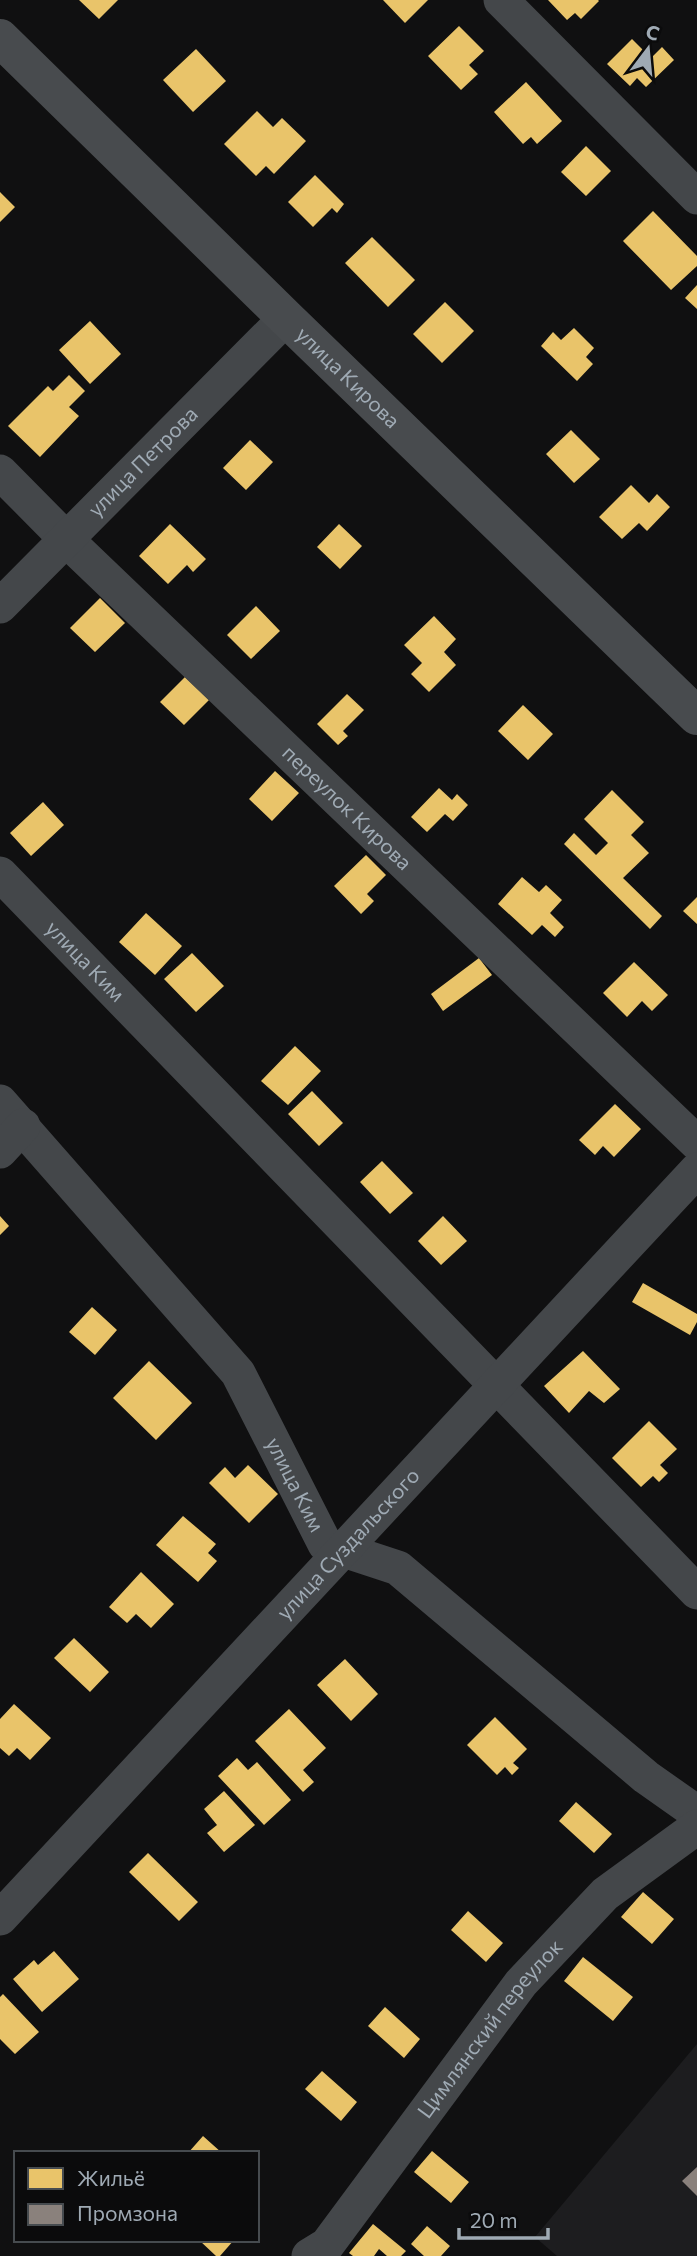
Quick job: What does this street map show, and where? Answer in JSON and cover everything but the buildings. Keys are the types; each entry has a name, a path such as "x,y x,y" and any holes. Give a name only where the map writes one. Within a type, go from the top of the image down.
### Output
{"street":[{"path":"503,1 697,197"},
{"name":"улица Кирова","path":"0,38 697,716"},
{"name":"улица Петрова","path":"0,606 286,318"},
{"name":"переулок Кирова","path":"0,472 66,539 697,1143"},
{"name":"улица Ким","path":"0,874 697,1592"},
{"name":"улица Ким","path":"8,1126 238,1373 325,1544 398,1568 646,1777 697,1813"},
{"name":"улица Суздальского","path":"0,1918 697,1171"},
{"name":"Цимлянский переулок","path":"309,2256 327,2245 521,1983 605,1894 697,1827"}],"shaded area":[{"path":"697,2044 697,2256 557,2256 535,2237"}]}
